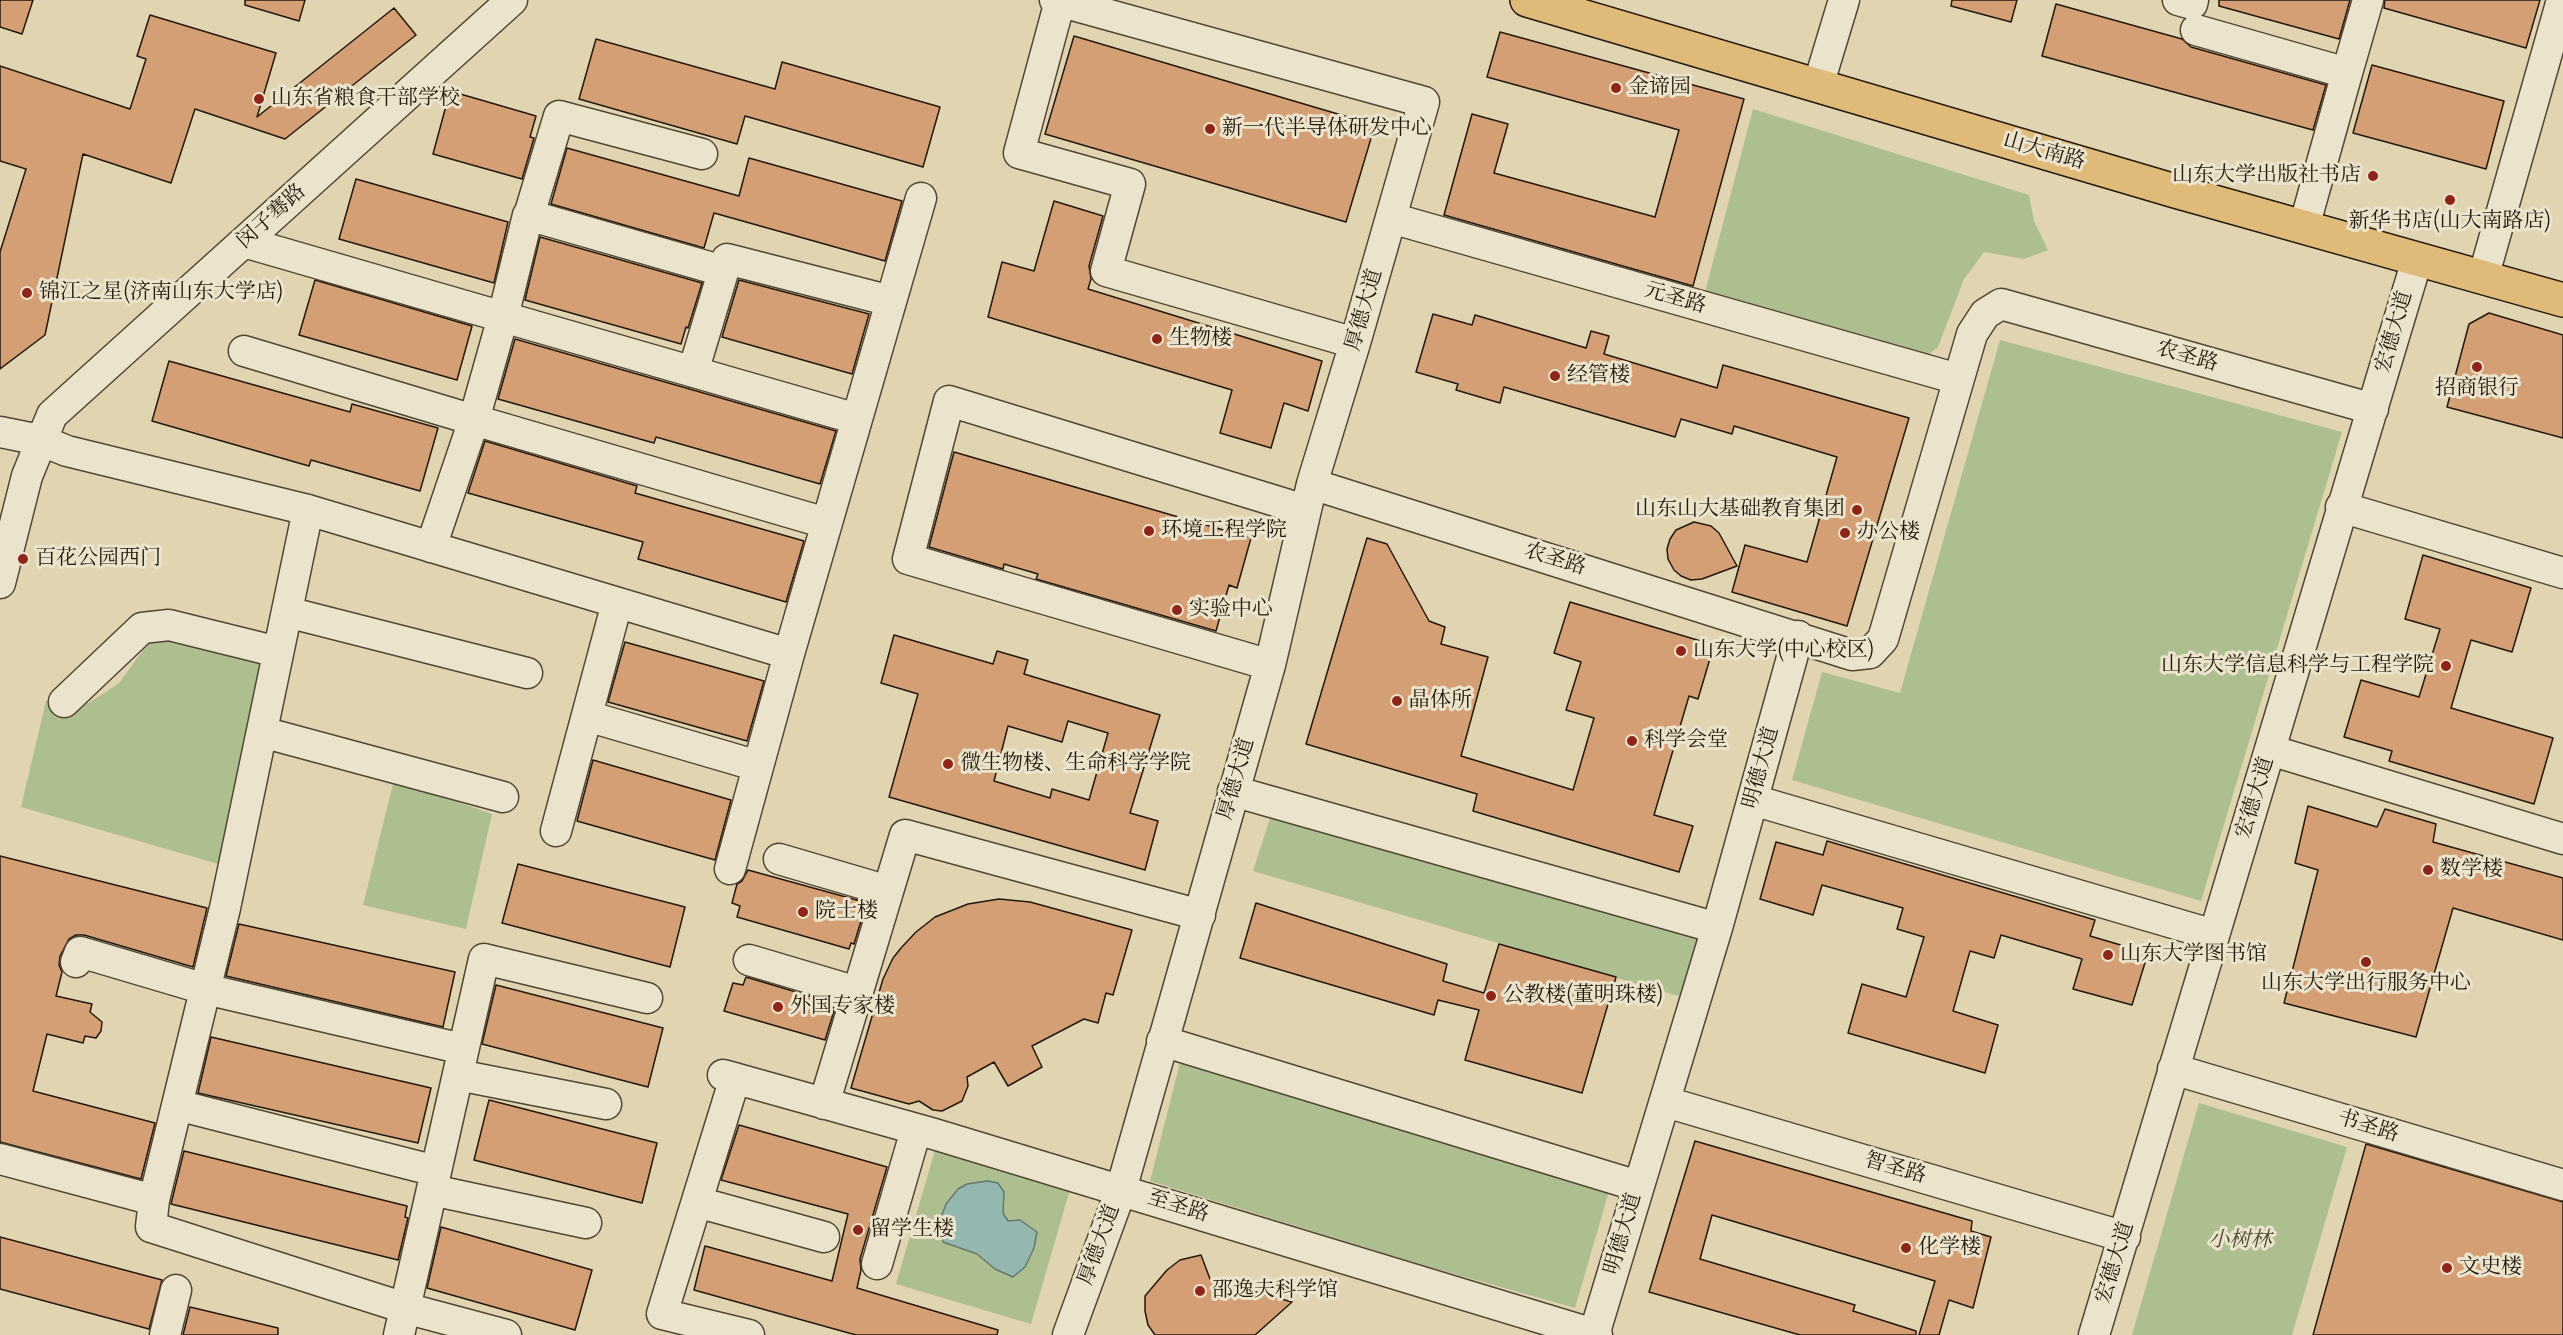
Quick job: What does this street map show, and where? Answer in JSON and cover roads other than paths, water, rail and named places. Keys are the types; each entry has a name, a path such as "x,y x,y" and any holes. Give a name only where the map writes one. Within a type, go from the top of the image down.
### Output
{"main road":[{"name":"山大南路","path":"1527,0 2304,228 2563,300"}],"street":[{"name":"闵子骞路","path":"0,583 4,546 40,440 52,414 512,0"},
{"path":"1818,86 1844,0"},
{"path":"2178,0 2192,4 2193,0"},
{"path":"2304,228 2368,0"},
{"path":"2483,278 2562,0"},
{"path":"1058,1 1019,153 1130,184 1106,271 1355,343"},
{"name":"厚德大道","path":"1058,1 1424,102 1309,497 1270,665 1121,1190 1068,1335"},
{"path":"2196,30 2348,73"},
{"path":"526,222 559,116 702,154"},
{"path":"730,869 826,524 921,198"},
{"path":"431,547 474,420 503,317 528,215 723,272"},
{"name":"元圣路","path":"1391,218 1959,379"},
{"path":"244,242 856,419"},
{"path":"693,372 727,259 891,301"},
{"name":"宏德大道","path":"2094,1335 2417,260"},
{"name":"农圣路","path":"1959,379 1972,334 1985,314 2001,304 2373,410"},
{"path":"244,351 826,524"},
{"path":"1798,636 1852,655 1870,653 1883,639 1959,379"},
{"name":"农圣路","path":"1270,665 908,559 949,401 1309,497 1798,636"},
{"path":"0,417 13,421 40,440"},
{"path":"0,432 40,440 67,451 308,510 789,654"},
{"path":"2341,507 2563,573"},
{"path":"308,510 225,908 154,1200 151,1227 402,1322 506,1335"},
{"path":"556,831 617,603"},
{"path":"286,612 527,673"},
{"path":"64,702 142,628 169,624 278,652"},
{"name":"明德大道","path":"1595,1335 1717,928 1798,636"},
{"path":"587,716 758,766"},
{"path":"262,732 503,797"},
{"path":"2270,750 2563,839"},
{"path":"1233,791 1717,928"},
{"path":"1753,800 2214,935"},
{"path":"824,1104 905,836 1200,915"},
{"path":"779,859 888,891"},
{"path":"76,962 80,952 606,1104"},
{"path":"402,1322 484,959 647,998"},
{"path":"749,960 857,992"},
{"path":"1162,1041 1638,1186"},
{"name":"书圣路","path":"2174,1069 2563,1185"},
{"name":"至圣路","path":"697,1202 729,1076 1121,1190 1595,1335"},
{"name":"智圣路","path":"1666,1102 2125,1237"},
{"path":"177,1105 586,1223"},
{"path":"877,1264 916,1130"},
{"path":"0,1159 154,1200"},
{"path":"749,1335 662,1314 697,1202 824,1237"},
{"path":"165,1335 176,1290"}],"water":[{"path":"987,1181 998,1183 1004,1192 1003,1213 1008,1221 1020,1220 1037,1232 1034,1248 1025,1267 1013,1277 995,1269 977,1254 943,1242 940,1220 946,1204 958,1189 967,1184"}],"place":[{"name":"金谛园","path":"1616,88"},
{"name":"山东省粮食干部学校","path":"259,99"},
{"name":"新一代半导体研发中心","path":"1210,129"},
{"name":"山东大学出版社书店","path":"2373,176"},
{"name":"新华书店(山大南路店)","path":"2450,200"},
{"name":"锦江之星(济南山东大学店)","path":"27,293"},
{"name":"生物楼","path":"1157,339"},
{"name":"招商银行","path":"2477,367"},
{"name":"经管楼","path":"1555,376"},
{"name":"山东山大基础教育集团","path":"1857,510"},
{"name":"环境工程学院","path":"1149,531"},
{"name":"办公楼","path":"1845,533"},
{"name":"百花公园西门","path":"23,559"},
{"name":"实验中心","path":"1177,610"},
{"name":"山东大学(中心校区)","path":"1681,651"},
{"name":"山东大学信息科学与工程学院","path":"2446,666"},
{"name":"晶体所","path":"1397,701"},
{"name":"科学会堂","path":"1632,741"},
{"name":"微生物楼、生命科学学院","path":"948,764"},
{"name":"数学楼","path":"2428,870"},
{"name":"院士楼","path":"803,912"},
{"name":"山东大学图书馆","path":"2108,955"},
{"name":"山东大学出行服务中心","path":"2366,962"},
{"name":"公教楼(董明珠楼)","path":"1491,996"},
{"name":"外国专家楼","path":"778,1007"},
{"name":"留学生楼","path":"858,1230"},
{"name":"化学楼","path":"1906,1248"},
{"name":"文史楼","path":"2447,1268"},
{"name":"邵逸夫科学馆","path":"1200,1291"}],"park label":[{"name":"小树林","path":"2240,1241"}]}
